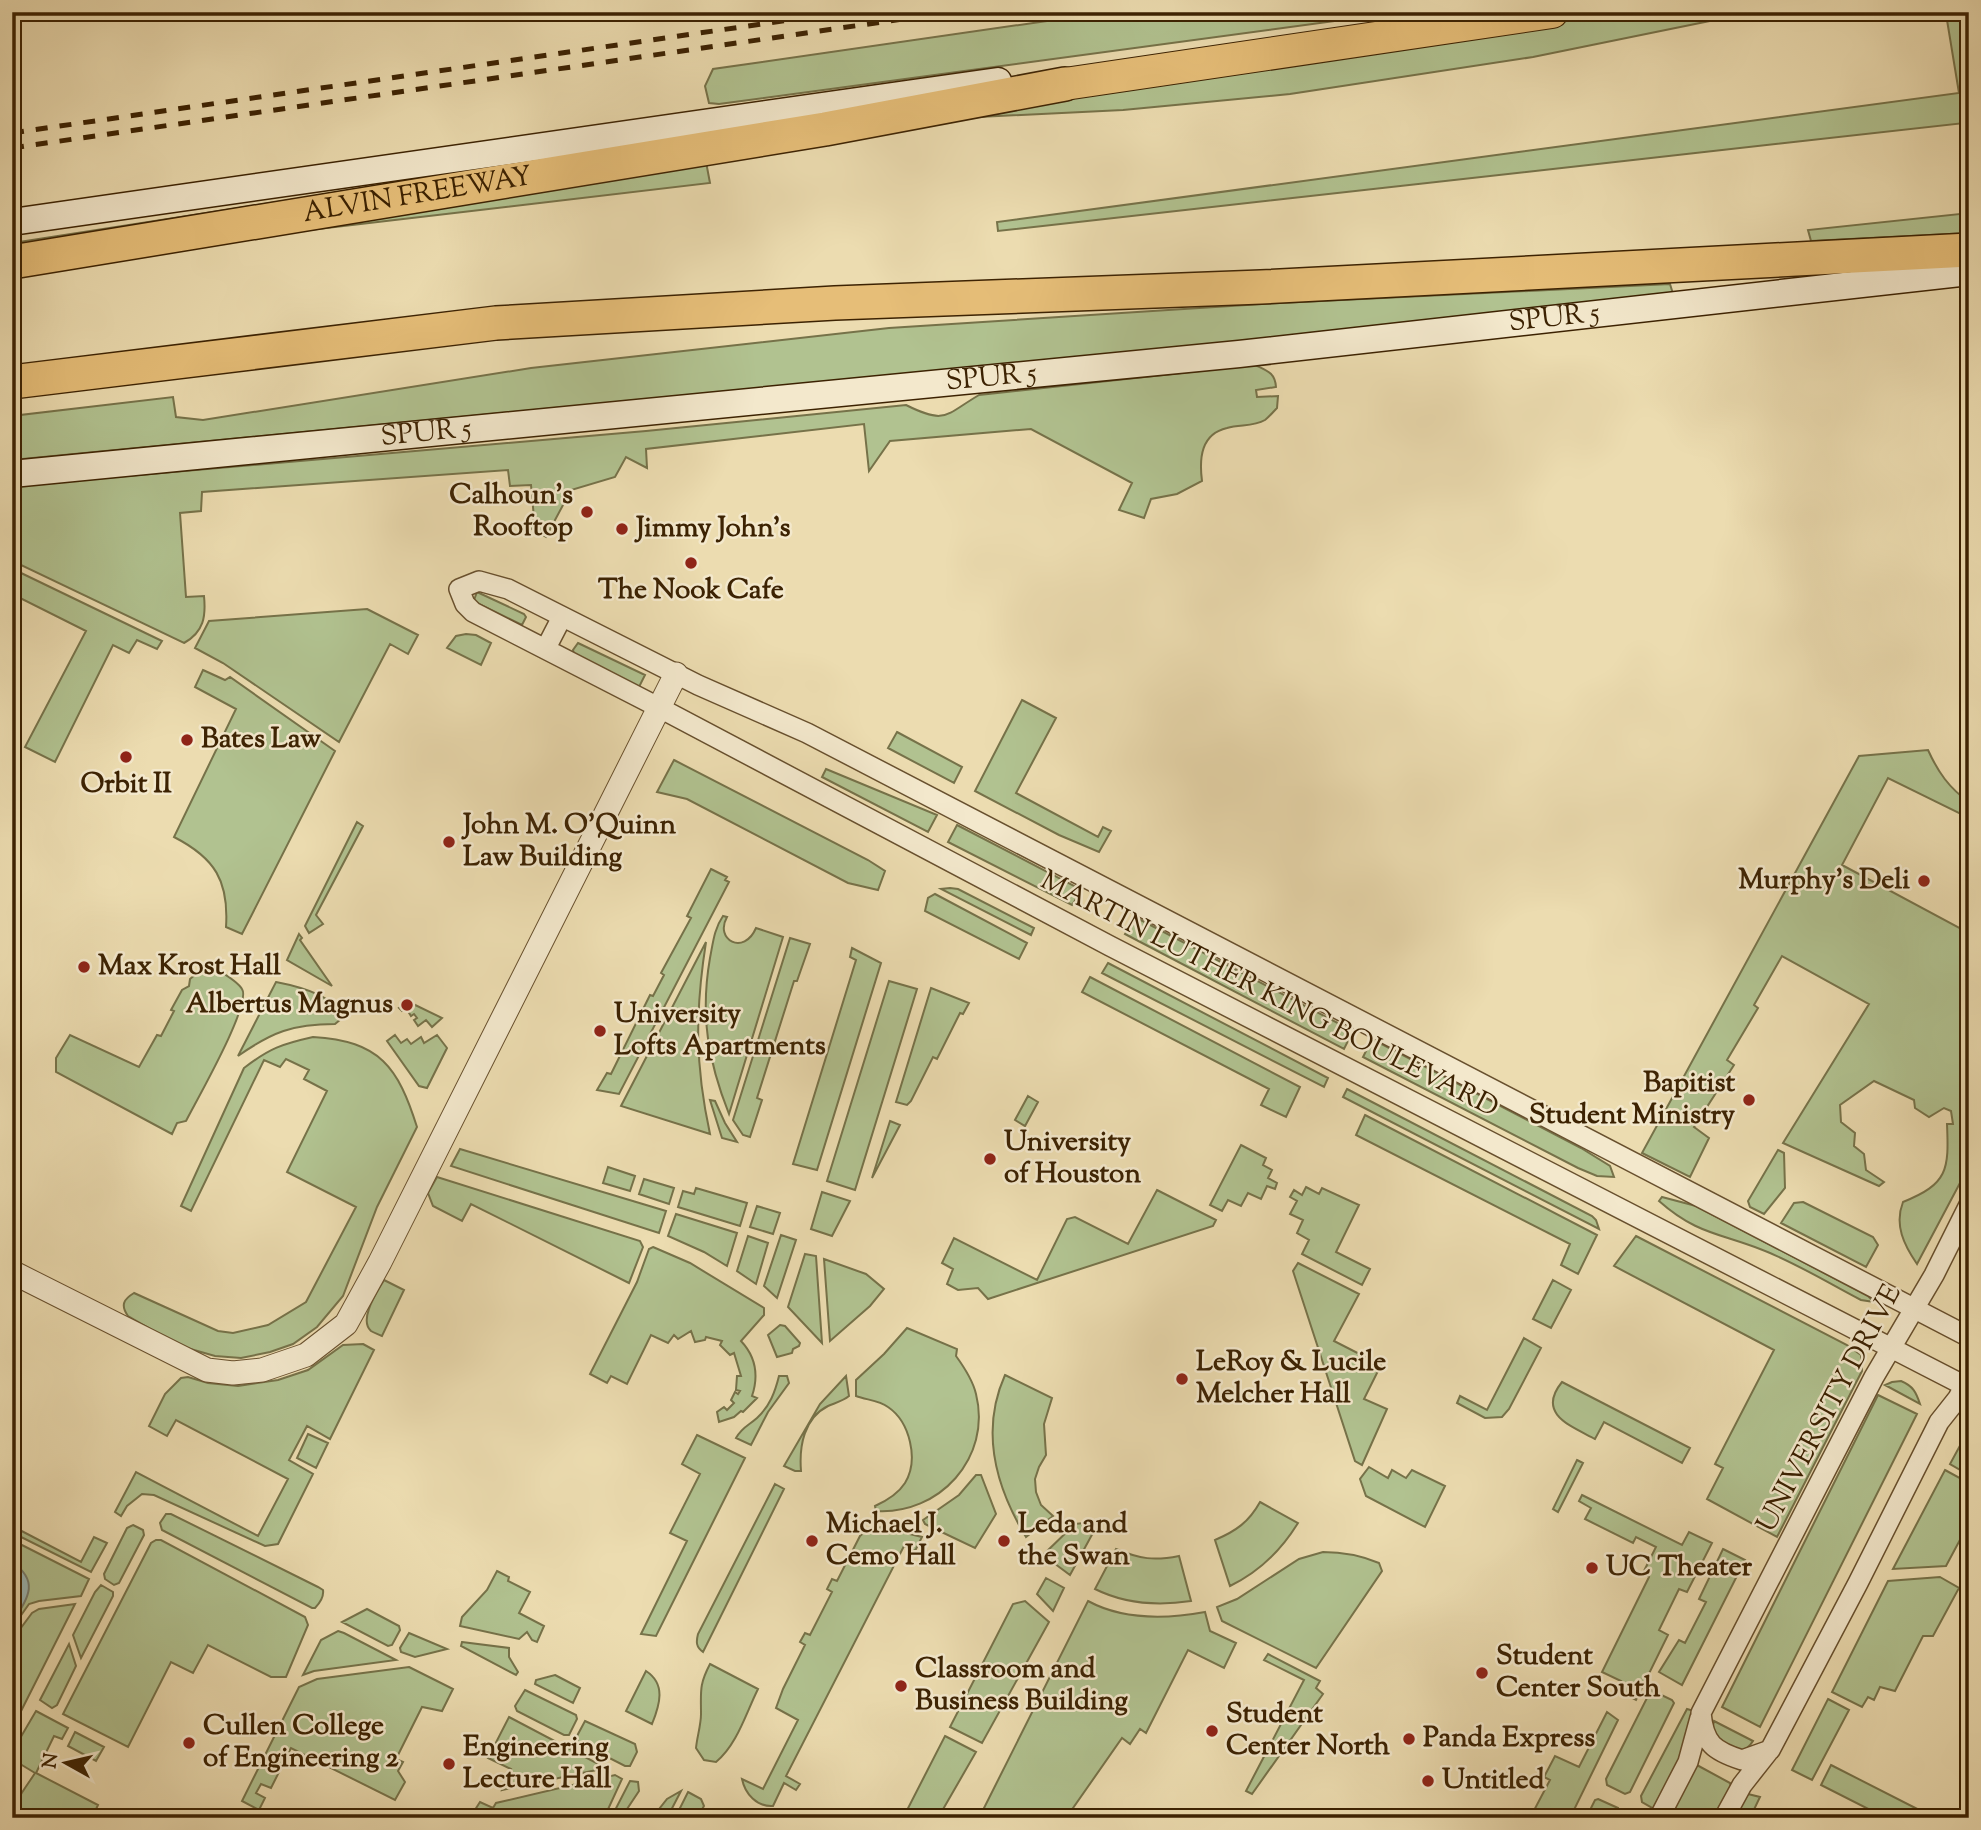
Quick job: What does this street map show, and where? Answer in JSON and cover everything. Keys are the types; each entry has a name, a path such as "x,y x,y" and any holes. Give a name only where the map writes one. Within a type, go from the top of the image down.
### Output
{"highway":[{"path":"1065,84 1552,12"},
{"name":"ALVIN FREEWAY","path":"12,262 824,129 1065,84"},
{"name":"Spur 5","path":"12,382 496,323 835,303 1261,287 1969,250"}],"main road":[{"path":"12,222 1034,76 1065,84"},
{"name":"SPUR 5","path":"12,474 1226,356 1969,272"}],"street":[{"name":"MARTIN LUTHER KING BOULEVARD","path":"1967,1384 1890,1348 1123,953 658,706 473,612 465,604 459,589 478,581 494,584 676,674 807,733 1969,1337"},
{"path":"552,651 568,620"},
{"path":"12,1272 207,1370 233,1373 262,1370 306,1355 346,1324 380,1262 676,674"},
{"name":"UNIVERSITY DRIVE","path":"1659,1818 1688,1762 1701,1713 1890,1348 1915,1308 1969,1205"},
{"path":"1724,1818 1742,1785 1770,1750 1939,1422 1967,1384"},
{"path":"1701,1713 1703,1732 1717,1752 1742,1760 1770,1750"}],"green space":[{"path":"1109,12 1401,12 719,104 709,103 705,86 713,69"},
{"path":"1595,12 1754,12 1533,57 1290,94 1123,110 959,118 703,146 710,183 12,265 12,243 794,122"},
{"path":"1969,12 1969,178 1964,123 998,231 997,222 1959,93 1946,14"},
{"path":"1969,213 1969,233 1811,241 1808,230"},
{"path":"1670,284 1673,294 1200,346 12,460 12,416 173,397 176,417 203,420 531,368 889,328 1262,304"},
{"path":"1255,365 1270,373 1276,387 1256,390 1257,397 1278,396 1277,408 1260,422 1218,431 1207,441 1204,448 1202,481 1177,494 1151,499 1144,518 1119,510 1132,483 1031,429 890,441 869,471 864,424 646,449 647,468 626,457 615,477 571,490 546,537 530,528 534,518 531,485 510,486 508,470 202,492 201,511 180,513 186,597 204,596 205,603 200,629 184,643 17,563 12,572 12,486 646,431 906,405 938,416 952,412 979,395"},
{"path":"19,572 162,641 157,649 137,640 129,653 113,645 55,762 25,747 86,631 12,594"},
{"path":"477,592 524,614 526,617 522,625 477,603 474,600"},
{"path":"367,609 418,635 408,654 390,644 339,742 223,663 195,648 209,621"},
{"path":"476,635 491,643 481,665 447,648 456,636"},
{"path":"578,643 645,675 639,687 574,654 573,650"},
{"path":"203,670 225,680 230,677 335,751 242,934 226,927 222,884 209,863 200,853 174,837 236,709 195,687"},
{"path":"1022,700 1056,718 1016,793 1098,837 1103,827 1111,831 1099,852 1059,835 975,791"},
{"path":"897,732 962,767 954,783 888,748"},
{"path":"1928,750 1945,779 1969,802 1969,818 1888,778 1842,865 1969,933 1969,1166 1917,1264 1902,1234 1900,1210 1903,1202 1929,1189 1943,1174 1947,1153 1947,1124 1953,1124 1951,1111 1944,1108 1929,1117 1915,1108 1914,1100 1874,1081 1840,1105 1841,1122 1855,1133 1854,1146 1864,1154 1866,1170 1884,1182 1879,1186 1783,1143 1869,1004 1782,956 1754,1005 1758,1008 1727,1060 1734,1065 1694,1127 1709,1138 1690,1177 1642,1153 1859,756"},
{"path":"674,760 868,860 885,871 878,890 848,883 687,799 657,792"},
{"path":"826,769 937,815 928,832 822,777"},
{"path":"357,822 363,826 316,915 323,924 309,933 305,926"},
{"path":"957,825 1082,890 1072,905 948,842"},
{"path":"711,869 727,877 725,880 729,882 619,1094 597,1090 607,1073 611,1074 650,995 653,996 664,975 661,973 691,918 687,916"},
{"path":"941,889 958,889 1034,928 1031,935"},
{"path":"935,894 1027,943 1019,959 925,911 928,898"},
{"path":"723,916 727,917 724,932 732,942 745,941 756,928 783,937 729,1114 711,1056 706,1018 710,958 716,931"},
{"path":"1135,917 1353,1031 1344,1049 1125,934"},
{"path":"299,934 302,938 300,940 332,986 287,960"},
{"path":"790,938 810,944 797,981 794,981 757,1098 762,1100 750,1137 743,1135 733,1120"},
{"path":"706,942 698,1038 710,1134 621,1106"},
{"path":"852,948 881,963 817,1170 793,1164 856,960 850,957"},
{"path":"1108,963 1328,1078 1324,1087 1102,973"},
{"path":"208,964 239,985 243,998 231,1032 211,1074 186,1121 177,1123 172,1134 56,1072 56,1058 70,1035 139,1067 157,1035 161,1036 182,990 189,986 190,979"},
{"path":"1090,977 1300,1087 1286,1117 1261,1105 1269,1089 1082,992"},
{"path":"889,981 917,989 855,1190 827,1181"},
{"path":"276,982 328,1000 341,1012 341,1019 335,1024 284,1031 238,1056"},
{"path":"931,988 969,1003 963,1014 960,1013 937,1059 933,1057 907,1105 896,1102"},
{"path":"409,1002 442,1018 432,1027 426,1020 418,1026 414,1014 411,1016 406,1008 402,1011 399,1008"},
{"path":"395,1035 401,1043 407,1039 411,1044 421,1037 424,1043 437,1035 447,1048 427,1088 419,1086 387,1041"},
{"path":"313,1037 355,1044 383,1061 402,1088 417,1127 377,1207 343,1296 317,1327 293,1344 241,1358 215,1356 180,1346 128,1316 124,1303 128,1298 134,1293 218,1331 233,1333 268,1325 306,1302 356,1207 287,1172 327,1091 304,1079 309,1070 286,1059 280,1067 264,1060 191,1211 181,1206 244,1068 277,1048"},
{"path":"1372,1039 1581,1148 1610,1166 1614,1177 1597,1176 1578,1168 1363,1057"},
{"path":"1347,1089 1592,1216 1599,1229 1343,1097"},
{"path":"1028,1096 1038,1102 1025,1126 1015,1120"},
{"path":"710,1100 715,1101 737,1142 722,1138"},
{"path":"1365,1115 1597,1235 1578,1274 1561,1265 1570,1244 1356,1135"},
{"path":"890,1121 900,1125 872,1178"},
{"path":"1241,1145 1266,1158 1263,1165 1272,1170 1268,1178 1277,1183 1275,1189 1267,1186 1261,1199 1248,1193 1241,1206 1228,1200 1222,1211 1210,1205"},
{"path":"460,1149 666,1211 659,1233 451,1166"},
{"path":"1778,1150 1784,1153 1785,1188 1764,1214 1750,1207 1748,1201"},
{"path":"608,1167 635,1176 630,1191 603,1183"},
{"path":"437,1177 640,1241 643,1247 629,1283 471,1204 462,1221 433,1206 428,1193"},
{"path":"644,1179 674,1188 669,1204 639,1194"},
{"path":"1306,1187 1319,1194 1322,1188 1359,1205 1336,1252 1370,1269 1362,1285 1302,1254 1309,1240 1297,1233 1303,1220 1290,1214 1297,1201 1290,1197 1294,1190 1302,1195"},
{"path":"696,1188 747,1203 740,1226 678,1207 683,1191 694,1194"},
{"path":"1157,1190 1216,1220 1213,1226 988,1299 978,1288 958,1290 947,1284 953,1269 942,1263 954,1238 1037,1280 1067,1219 1075,1217 1128,1244"},
{"path":"822,1192 850,1201 832,1236 811,1229"},
{"path":"1662,1197 1696,1206 1868,1296 1874,1302 1861,1300 1773,1254 1696,1226 1659,1201"},
{"path":"1803,1202 1873,1237 1878,1245 1866,1267 1781,1223 1794,1203"},
{"path":"757,1206 780,1213 773,1234 750,1227"},
{"path":"676,1214 737,1233 727,1266 668,1236"},
{"path":"781,1235 796,1240 777,1298 764,1286"},
{"path":"748,1236 768,1243 756,1284 737,1271"},
{"path":"1636,1236 1847,1345 1861,1355 1862,1371 1777,1537 1707,1499 1723,1468 1715,1464 1774,1350 1614,1266"},
{"path":"653,1247 690,1263 764,1308 764,1315 741,1341 750,1353 755,1367 752,1396 757,1398 734,1417 719,1422 717,1412 724,1407 727,1410 734,1403 731,1400 735,1392 738,1394 740,1391 736,1390 737,1376 741,1376 734,1353 730,1355 720,1345 722,1341 706,1337 705,1340 695,1342 691,1331 678,1339 674,1335 668,1343 651,1335 627,1384 611,1376 607,1383 590,1374 637,1282 649,1249"},
{"path":"805,1254 816,1256 822,1343 788,1307"},
{"path":"824,1259 866,1274 884,1289 870,1306 830,1341"},
{"path":"1298,1263 1359,1294 1334,1341 1381,1365 1364,1399 1387,1409 1362,1465 1355,1461 1293,1271"},
{"path":"384,1280 404,1290 382,1336 371,1331 367,1320 370,1305"},
{"path":"1553,1280 1571,1290 1551,1328 1533,1319"},
{"path":"780,1325 785,1326 800,1343 792,1353 777,1357 768,1335"},
{"path":"907,1328 957,1349 956,1356 976,1394 979,1418 976,1440 968,1460 956,1478 940,1493 899,1510 876,1511 875,1506 892,1497 905,1483 912,1453 907,1432 896,1414 881,1403 856,1396 856,1380"},
{"path":"1524,1338 1541,1348 1509,1409 1502,1417 1485,1418 1457,1403 1460,1396 1487,1410"},
{"path":"363,1344 374,1350 330,1439 307,1426 289,1460 313,1474 278,1544 265,1546 154,1495 142,1494 127,1506 121,1516 115,1512 136,1472 258,1536 288,1479 176,1420 167,1436 149,1426 165,1394 181,1378 188,1377 208,1383 238,1386 278,1380 308,1370 343,1345"},
{"path":"1005,1375 1052,1398 1044,1424 1046,1455 1035,1479 1041,1505 1053,1516 1026,1537 999,1478 992,1437 997,1396"},
{"path":"779,1376 787,1376 789,1383 768,1412 751,1445 736,1438 765,1409"},
{"path":"846,1376 849,1396 820,1411 808,1425 802,1443 801,1471 784,1466 820,1404"},
{"path":"1901,1381 1914,1390 1920,1404 1885,1385"},
{"path":"1562,1382 1690,1448 1682,1463 1604,1422 1595,1439 1567,1424 1555,1411 1553,1403 1555,1393"},
{"path":"1878,1395 1917,1414 1760,1727 1722,1707"},
{"path":"1969,1429 1969,1475 1950,1464"},
{"path":"308,1434 328,1443 316,1468 297,1458"},
{"path":"697,1435 745,1458 656,1636 641,1634 687,1541 670,1533 700,1474 682,1464"},
{"path":"1577,1460 1583,1463 1558,1512 1553,1509"},
{"path":"1369,1467 1388,1478 1392,1470 1406,1478 1412,1470 1445,1486 1425,1527 1366,1496 1360,1479"},
{"path":"1945,1470 1969,1483 1969,1523 1946,1566 1893,1569"},
{"path":"976,1475 981,1475 996,1514 975,1548 925,1524 923,1520 959,1495"},
{"path":"775,1484 784,1489 703,1652 697,1644 698,1634"},
{"path":"1582,1495 1682,1545 1689,1532 1712,1543 1687,1592 1679,1589 1659,1630 1668,1635 1636,1700 1617,1690 1621,1681 1602,1672 1649,1577 1643,1573 1656,1547 1636,1537 1633,1543 1585,1519 1591,1508 1579,1501"},
{"path":"1260,1502 1298,1523 1269,1559 1230,1586 1215,1540 1241,1525"},
{"path":"166,1514 171,1514 318,1587 323,1590 321,1600 312,1608 162,1530 160,1523"},
{"path":"1084,1523 1094,1531 1070,1575 1043,1555 1075,1524"},
{"path":"133,1525 143,1530 144,1535 119,1583 114,1585 105,1579 104,1574 127,1528"},
{"path":"12,1526 81,1562 94,1537 107,1543 91,1572 15,1534"},
{"path":"881,1527 922,1537 915,1551 904,1546 786,1776 800,1784 796,1790 784,1783 773,1806 757,1802 746,1790 742,1779 763,1789 798,1720 776,1708 805,1645 800,1642 805,1633 810,1635 832,1592 827,1589 832,1579 837,1581 860,1536 867,1530"},
{"path":"12,1540 89,1579 81,1596 29,1604 12,1628"},
{"path":"161,1540 305,1617 308,1625 286,1677 271,1677 208,1645 193,1673 171,1662 128,1747 63,1714 151,1543"},
{"path":"1116,1549 1147,1558 1179,1556 1191,1601 1142,1602 1118,1598 1095,1589"},
{"path":"1723,1549 1745,1560 1682,1685 1659,1672 1679,1640 1685,1643 1706,1602 1699,1599"},
{"path":"1323,1552 1345,1553 1365,1558 1379,1563 1382,1571 1316,1668 1222,1621 1217,1607 1237,1599 1299,1559"},
{"path":"497,1571 509,1577 508,1581 530,1592 519,1613 544,1626 537,1642 532,1640 527,1632 519,1639 460,1626 462,1617 487,1590"},
{"path":"1940,1577 1959,1588 1933,1636 1923,1636 1895,1691 1880,1687 1874,1700 1868,1697 1862,1707 1832,1692 1888,1581"},
{"path":"1046,1578 1064,1588 1053,1611 1037,1594"},
{"path":"101,1585 113,1592 113,1596 81,1658 73,1635"},
{"path":"1025,1601 1049,1622 982,1743 950,1727 1013,1604"},
{"path":"1088,1601 1130,1615 1161,1617 1205,1612 1210,1631 1236,1643 1224,1668 1188,1650 1146,1733 1140,1729 1130,1744 1122,1738 1066,1818 979,1818"},
{"path":"75,1604 12,1729 12,1640 32,1613 39,1609"},
{"path":"367,1609 399,1626 400,1630 392,1645 388,1646 342,1622"},
{"path":"338,1631 396,1660 314,1671 303,1675 321,1640"},
{"path":"409,1633 447,1649 415,1657 401,1652 400,1648"},
{"path":"462,1642 509,1648 509,1657 518,1672 516,1675 461,1646"},
{"path":"69,1644 76,1666 57,1705 52,1708 40,1700"},
{"path":"1268,1654 1320,1681 1316,1688 1323,1694 1252,1794 1246,1791 1304,1680 1264,1660"},
{"path":"710,1664 758,1689 730,1747 716,1762 704,1760 696,1748 701,1718 701,1688"},
{"path":"409,1667 453,1689 442,1711 422,1707 396,1759 403,1762 398,1771 405,1782 395,1800 291,1748 271,1788 261,1784 256,1793 265,1798 259,1810 242,1801 299,1687 317,1679"},
{"path":"646,1671 656,1682 660,1695 652,1724 626,1711"},
{"path":"555,1675 580,1688 573,1703 535,1684 536,1680"},
{"path":"525,1690 576,1715 577,1719 569,1735 517,1711 515,1706"},
{"path":"1651,1690 1674,1703 1630,1792 1625,1794 1607,1785 1606,1779"},
{"path":"1828,1699 1849,1710 1812,1780 1792,1770"},
{"path":"1687,1709 1694,1711 1689,1738 1656,1810 1642,1802 1641,1796"},
{"path":"36,1711 68,1728 62,1739 54,1736 36,1773 98,1805 92,1818 12,1818 18,1800 35,1773 12,1759 12,1752"},
{"path":"1607,1712 1618,1720 1570,1818 1530,1818 1550,1780 1544,1777 1555,1756 1579,1767"},
{"path":"509,1717 606,1768 502,1790 511,1769 488,1758"},
{"path":"585,1721 635,1744 637,1752 630,1766 578,1742 577,1736"},
{"path":"1714,1721 1753,1741 1743,1750 1722,1749 1712,1730"},
{"path":"75,1732 104,1747 96,1761 68,1746"},
{"path":"945,1736 976,1752 938,1818 903,1818"},
{"path":"1695,1764 1730,1783 1731,1787 1715,1818 1667,1816"},
{"path":"1831,1765 1935,1818 1886,1818 1821,1785"},
{"path":"615,1775 622,1779 604,1818 569,1818 561,1814 558,1818 455,1818 457,1815 471,1816 480,1802 493,1808 496,1803"},
{"path":"630,1781 638,1782 639,1791 621,1818 611,1818"},
{"path":"681,1791 667,1818 652,1818 667,1799"},
{"path":"688,1792 701,1799 704,1806 697,1818 675,1818"},
{"path":"1748,1794 1760,1797 1750,1818 1729,1818 1742,1796"},
{"path":"1598,1799 1618,1808 1618,1818 1586,1818"}],"water":[{"path":"12,1562 21,1569 29,1584 26,1598 12,1623"}],"railway":[{"path":"12,133 844,12"},
{"path":"12,148 951,12"}],"place":[{"name":"Calhoun's Rooftop","path":"587,512"},
{"name":"Jimmy John's","path":"622,529"},
{"name":"The Nook Cafe","path":"691,563"},
{"name":"Bates Law","path":"187,740"},
{"name":"Orbit II","path":"126,757"},
{"name":"John M. O’Quinn Law Building","path":"449,842"},
{"name":"Murphy's Deli","path":"1924,881"},
{"name":"Max Krost Hall","path":"84,967"},
{"name":"Albertus Magnus","path":"407,1005"},
{"name":"University Lofts Apartments","path":"600,1031"},
{"name":"Bapitist Student Ministry","path":"1749,1100"},
{"name":"University of Houston","path":"990,1159"},
{"name":"LeRoy & Lucile Melcher Hall","path":"1182,1379"},
{"name":"Michael J. Cemo Hall","path":"812,1541"},
{"name":"Leda and the Swan","path":"1004,1541"},
{"name":"UC Theater","path":"1592,1568"},
{"name":"Student Center South","path":"1482,1673"},
{"name":"Classroom and Business Building","path":"901,1686"},
{"name":"Student Center North","path":"1212,1731"},
{"name":"Panda Express","path":"1409,1739"},
{"name":"Cullen College of Engineering 2","path":"189,1743"},
{"name":"Engineering Lecture Hall","path":"449,1764"},
{"name":"Untitled","path":"1428,1781"}]}
